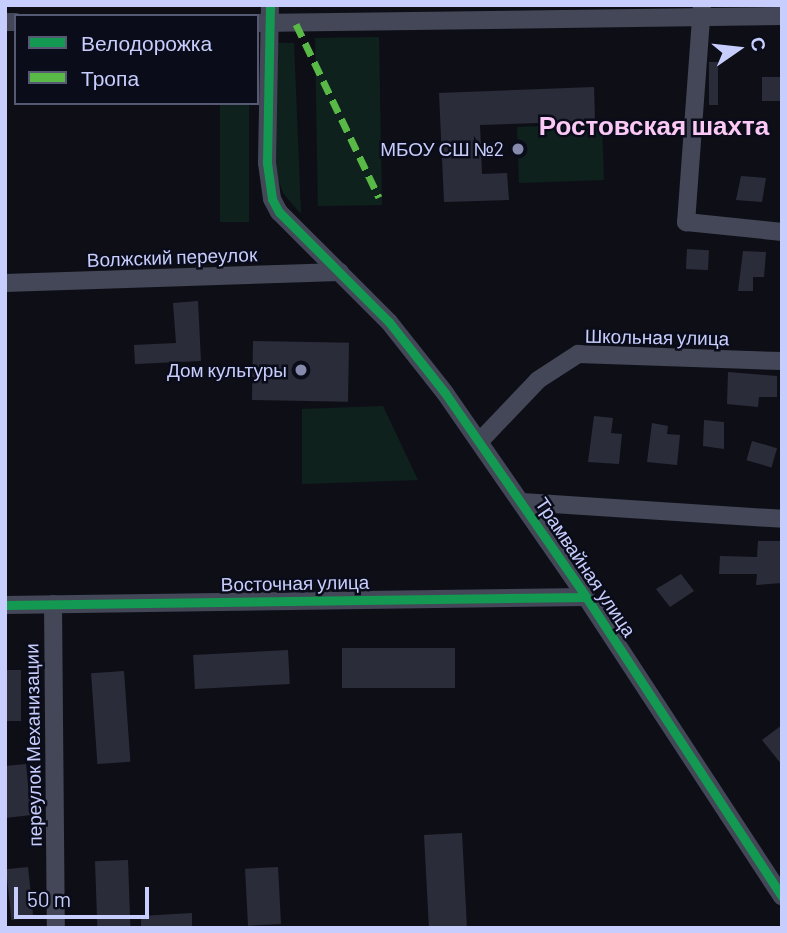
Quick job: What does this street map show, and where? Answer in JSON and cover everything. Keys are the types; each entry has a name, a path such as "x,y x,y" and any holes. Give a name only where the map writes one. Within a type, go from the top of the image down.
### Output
{"street":[{"name":"Трамвайная улица","path":"270,5 263,24 267,163 272,199 293,231 340,272 416,356 480,441 586,597 782,897"},
{"path":"701,12 686,222 782,232"},
{"path":"263,24 701,12 782,16"},
{"name":"Волжский переулок","path":"5,283 340,272"},
{"name":"Школьная улица","path":"480,441 538,380 578,354 782,361"},
{"path":"522,502 782,519"},
{"name":"Восточная улица","path":"5,605 586,597"},
{"name":"переулок Механизации","path":"53,604 56,928"}],"green space":[{"path":"379,37 382,205 318,206 315,38"},
{"path":"274,43 294,43 301,214 283,193 275,170"},
{"path":"220,105 249,105 249,222 220,222"},
{"path":"602,124 604,180 519,183 517,127"},
{"path":"383,406 418,480 302,484 302,409"}],"building":[{"path":"709,62 718,62 718,105 709,105"},
{"path":"762,77 782,77 782,101 762,101"},
{"path":"594,87 595,121 480,125 482,174 507,173 509,200 444,202 439,93"},
{"path":"741,176 766,178 762,202 736,200"},
{"path":"687,249 709,250 708,270 686,269"},
{"path":"743,251 766,252 764,277 753,277 753,291 738,291"},
{"path":"198,301 201,361 135,364 134,345 176,343 173,303"},
{"name":"Дом культуры","path":"253,341 349,343 348,402 252,400"},
{"path":"728,372 777,376 777,397 759,397 758,407 727,404"},
{"path":"594,416 613,418 611,433 622,434 619,464 588,462"},
{"path":"704,420 724,422 724,449 703,446"},
{"path":"652,423 668,426 667,434 680,435 677,465 647,462"},
{"path":"752,441 777,448 771,467 746,460"},
{"path":"758,541 782,541 782,583 756,585 757,574 719,574 720,556 757,557"},
{"path":"681,574 694,591 670,607 656,589"},
{"path":"342,648 455,648 455,688 342,688"},
{"path":"288,650 290,684 195,689 193,655"},
{"path":"5,670 21,670 21,721 5,721"},
{"path":"124,671 130,762 97,764 91,673"},
{"path":"782,725 782,765 762,740"},
{"path":"26,764 31,815 5,818 5,766"},
{"path":"462,833 467,928 429,928 424,835"},
{"path":"128,860 130,928 97,928 95,861"},
{"path":"28,867 33,918 11,920 6,869"},
{"path":"278,867 281,924 248,926 245,869"},
{"path":"192,913 192,928 141,928 141,916"}],"marked path":[{"path":"296,24 379,197"}],"cycle path":[{"path":"270,5 267,163 272,199 279,212 389,322 445,393 586,597 782,897"},
{"path":"5,605 586,597"}],"place":[{"name":"МБОУ СШ №2","path":"518,149"},
{"name":"Дом культуры","path":"301,370"}],"district":[{"name":"Ростовская шахта","path":"654,125"}]}
